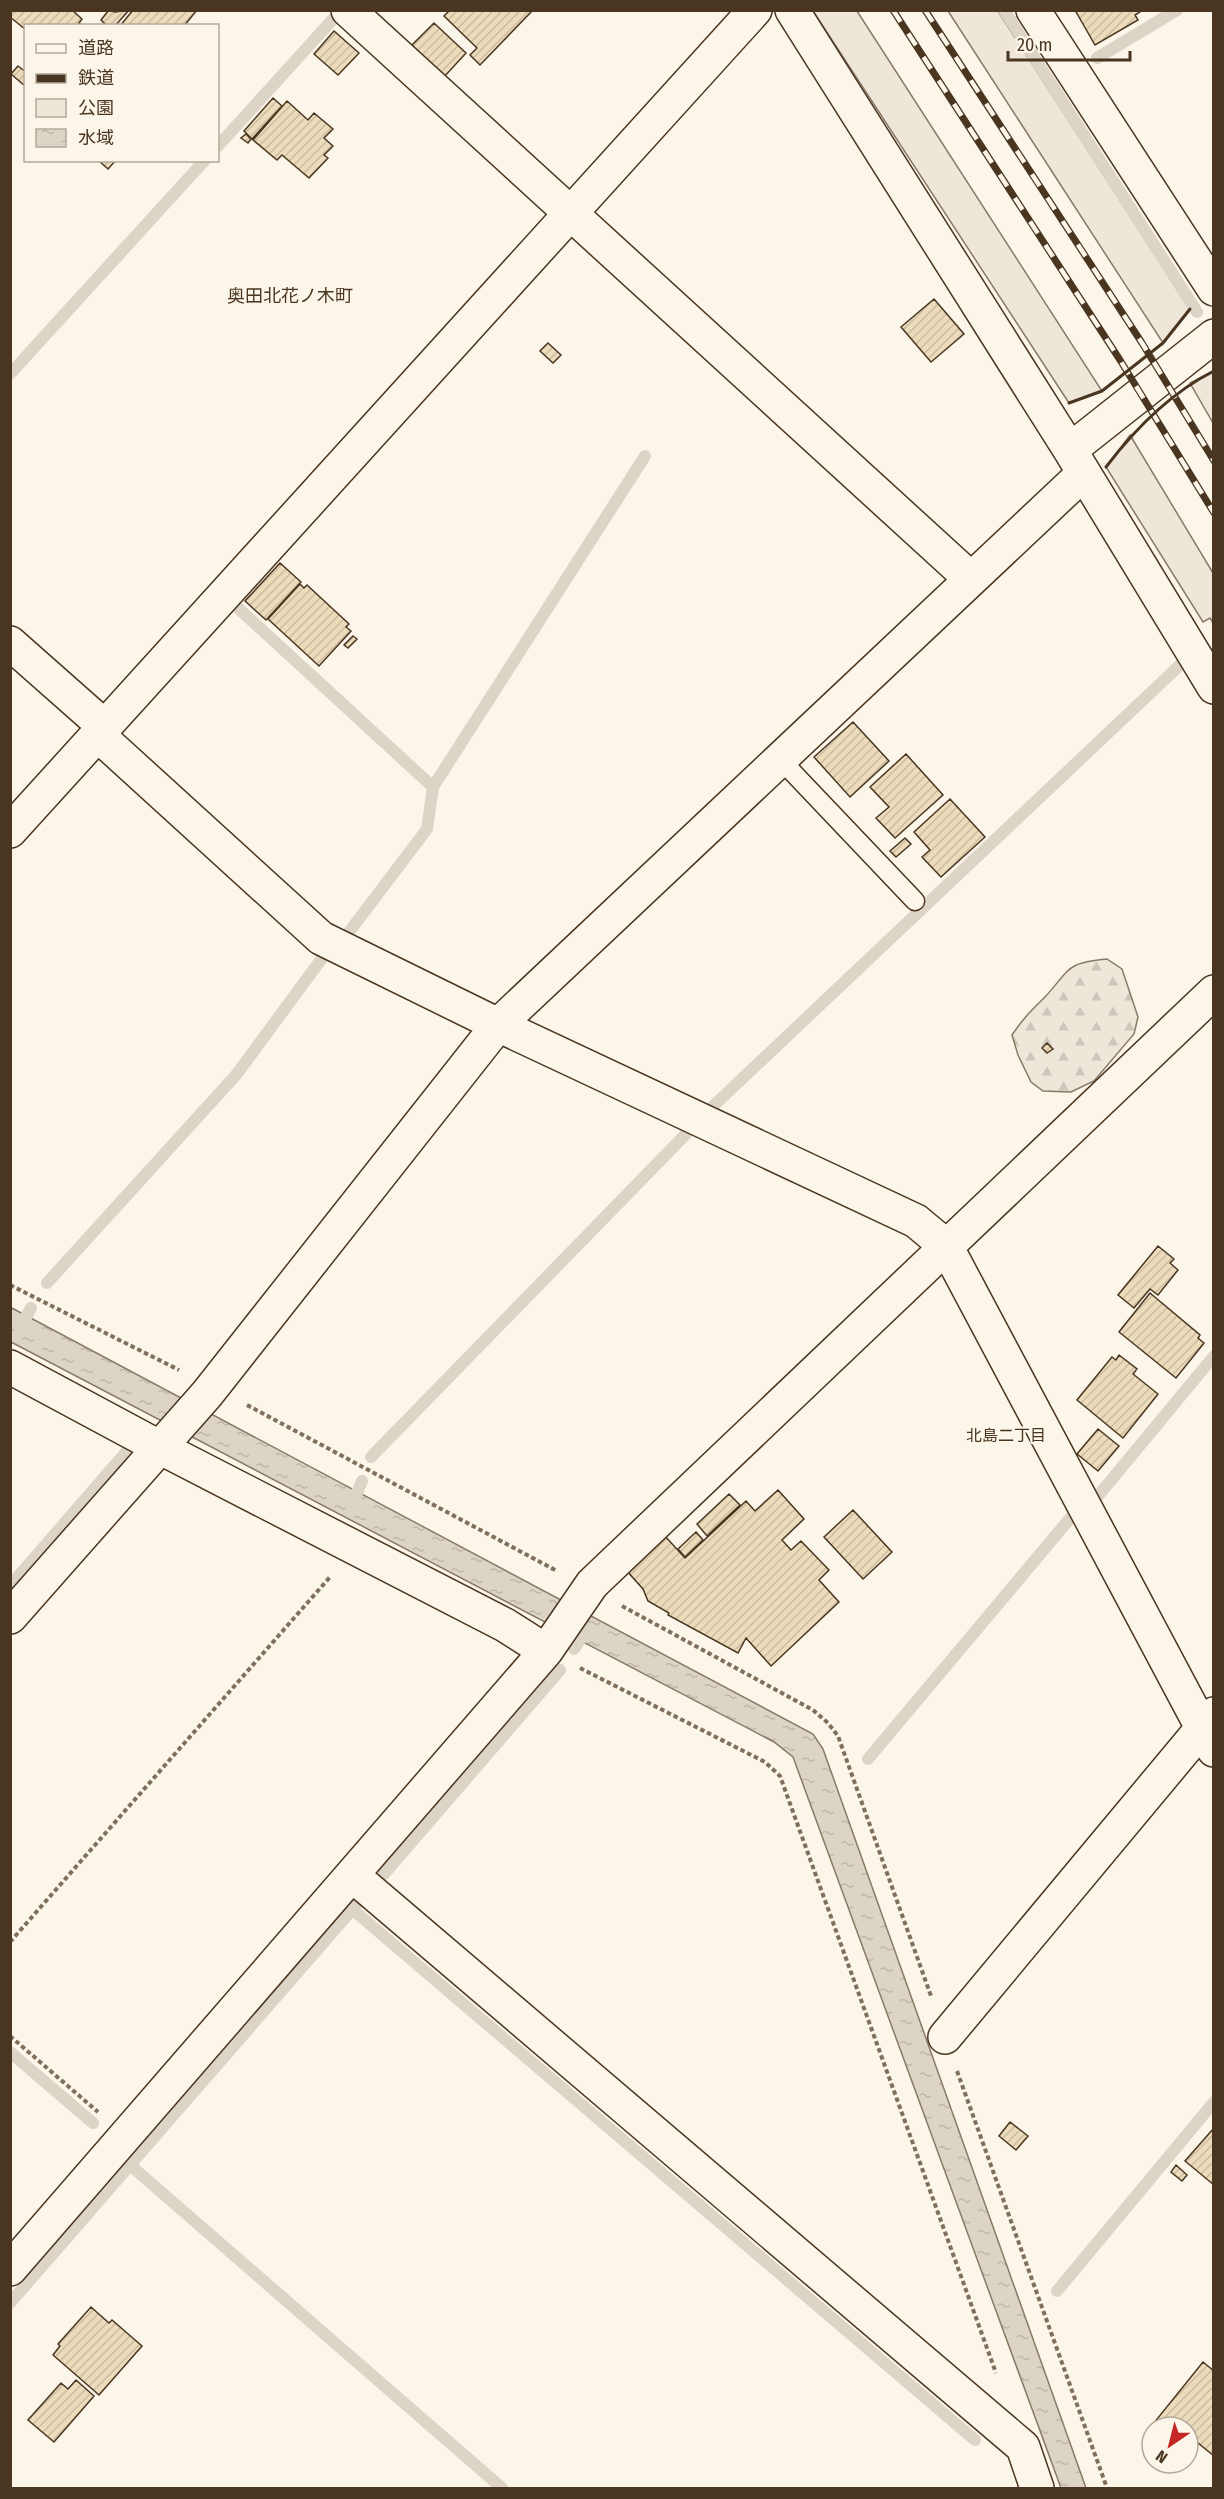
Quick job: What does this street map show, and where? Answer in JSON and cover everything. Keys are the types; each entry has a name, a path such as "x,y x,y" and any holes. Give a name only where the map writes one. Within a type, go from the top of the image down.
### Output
{"street":[{"path":"348,10 572,212 971,579"},
{"path":"10,831 755,10"},
{"path":"792,10 1077,461 1214,687"},
{"path":"1033,10 1214,289"},
{"path":"10,1617 210,1390 498,1025 971,579 1077,461 1214,336"},
{"path":"10,643 321,938 498,1025 916,1221 946,1246 1210,1731 945,2037"},
{"path":"10,2270 550,1646 588,1590 1214,992"},
{"path":"10,1367 164,1442 355,1548 550,1646"},
{"path":"352,1875 1023,2447 1037,2488"}],"lane":[{"path":"780,759 915,901"}],"path":[{"path":"10,1285 813,1710 828,1723 838,1736 1107,2488"},
{"path":"10,1942 355,1548"},
{"path":"550,1646 765,1762 780,1776 999,2380"},
{"path":"10,2036 126,2136"}],"green space":[{"path":"813,11 857,11 1102,391 1069,403"},
{"path":"948,11 998,11 1190,309 1163,343"},
{"path":"1213,371 1213,423 1190,383"},
{"path":"1130,435 1213,573 1213,623 1210,618 1203,622 1106,467"},
{"path":"1107,959 1122,969 1138,1017 1134,1034 1094,1081 1071,1092 1043,1091 1031,1082 1018,1055 1012,1035 1020,1023 1070,968"}],"water":[{"path":"10,1307 813,1734 823,1749 1086,2488 1061,2488 793,1757 774,1742 11,1342"}],"building":[{"path":"10,10 72,10 82,19 80,24 24,24 24,28 10,17"},
{"path":"109,10 115,12 129,10 117,24 105,24 101,20"},
{"path":"133,10 197,10 186,24 122,24"},
{"path":"450,10 533,10 480,65 470,55 477,48 444,16"},
{"path":"1075,10 1143,10 1135,15 1138,20 1095,45"},
{"path":"434,23 466,53 443,78 411,46"},
{"path":"334,31 359,53 338,75 314,54"},
{"path":"18,66 24,70 24,85 11,74"},
{"path":"273,98 282,106 252,139 244,131"},
{"path":"287,101 308,120 314,113 333,129 324,138 333,146 324,155 328,158 309,178 282,155 277,160 253,140"},
{"path":"246,134 251,139 248,143 241,138"},
{"path":"100,162 114,162 108,169"},
{"path":"934,299 964,334 931,362 901,327"},
{"path":"548,343 561,355 553,363 540,351"},
{"path":"280,563 301,582 266,620 245,601"},
{"path":"300,584 304,588 307,585 349,624 346,627 351,631 319,666 268,619"},
{"path":"353,636 357,639 348,648 344,645"},
{"path":"853,722 889,761 850,797 814,757"},
{"path":"906,754 943,795 895,838 876,818 889,807 870,787"},
{"path":"950,799 985,837 941,877 922,857 930,850 914,832"},
{"path":"905,838 911,844 896,857 890,851"},
{"path":"1047,1043 1053,1049 1047,1053 1042,1048"},
{"path":"1158,1246 1174,1259 1170,1263 1178,1270 1158,1295 1150,1289 1134,1308 1118,1295"},
{"path":"1150,1293 1200,1335 1198,1338 1204,1343 1176,1378 1119,1332"},
{"path":"1119,1355 1137,1369 1133,1374 1158,1394 1123,1438 1077,1400 1112,1357 1116,1360"},
{"path":"1098,1429 1119,1446 1098,1471 1077,1454"},
{"path":"778,1490 804,1519 782,1540 791,1550 801,1541 829,1570 819,1580 839,1602 771,1666 746,1638 738,1653 668,1615 669,1613 648,1601 643,1589 626,1570 664,1535 685,1558 746,1501 755,1511"},
{"path":"729,1494 740,1505 707,1536 697,1524"},
{"path":"853,1510 892,1552 863,1579 824,1537"},
{"path":"696,1532 703,1540 685,1557 678,1549"},
{"path":"1010,2122 1028,2136 1016,2150 999,2136"},
{"path":"1214,2128 1214,2185 1185,2161"},
{"path":"1176,2165 1187,2175 1182,2181 1171,2172"},
{"path":"91,2307 109,2323 112,2320 142,2346 99,2395 53,2355 60,2346 58,2344"},
{"path":"1203,2362 1214,2371 1214,2456 1200,2445 1200,2415 1160,2415"},
{"path":"76,2380 94,2396 54,2442 28,2420 61,2383 68,2389"}],"waterway":[{"path":"1004,10 1197,312"},
{"path":"1097,58 1177,10"},
{"path":"219,145 334,18"},
{"path":"10,374 203,162"},
{"path":"346,936 427,829 433,787 645,456"},
{"path":"238,608 433,787"},
{"path":"709,1110 1180,665"},
{"path":"47,1283 236,1075 323,957"},
{"path":"371,1457 687,1133"},
{"path":"20,1328 31,1308"},
{"path":"1098,1496 1214,1356"},
{"path":"10,1586 128,1450"},
{"path":"352,1505 362,1481"},
{"path":"868,1759 1072,1516"},
{"path":"574,1649 587,1629"},
{"path":"384,1874 560,1670"},
{"path":"10,2303 357,1904"},
{"path":"352,1909 975,2440"},
{"path":"10,2052 93,2123"},
{"path":"1057,2291 1214,2102"},
{"path":"130,2165 502,2488"}],"railway":[{"path":"893,10 1120,360 1214,513"},
{"path":"925,10 1142,343 1214,461"}],"wall":[{"path":"1069,403 1102,391 1163,343 1190,309"},
{"path":"1106,467 1154,413 1183,390 1214,371"}],"district":[{"name":"奥田北花ノ木町","path":"290,296"},
{"name":"北島二丁目","path":"1006,1435"}]}
